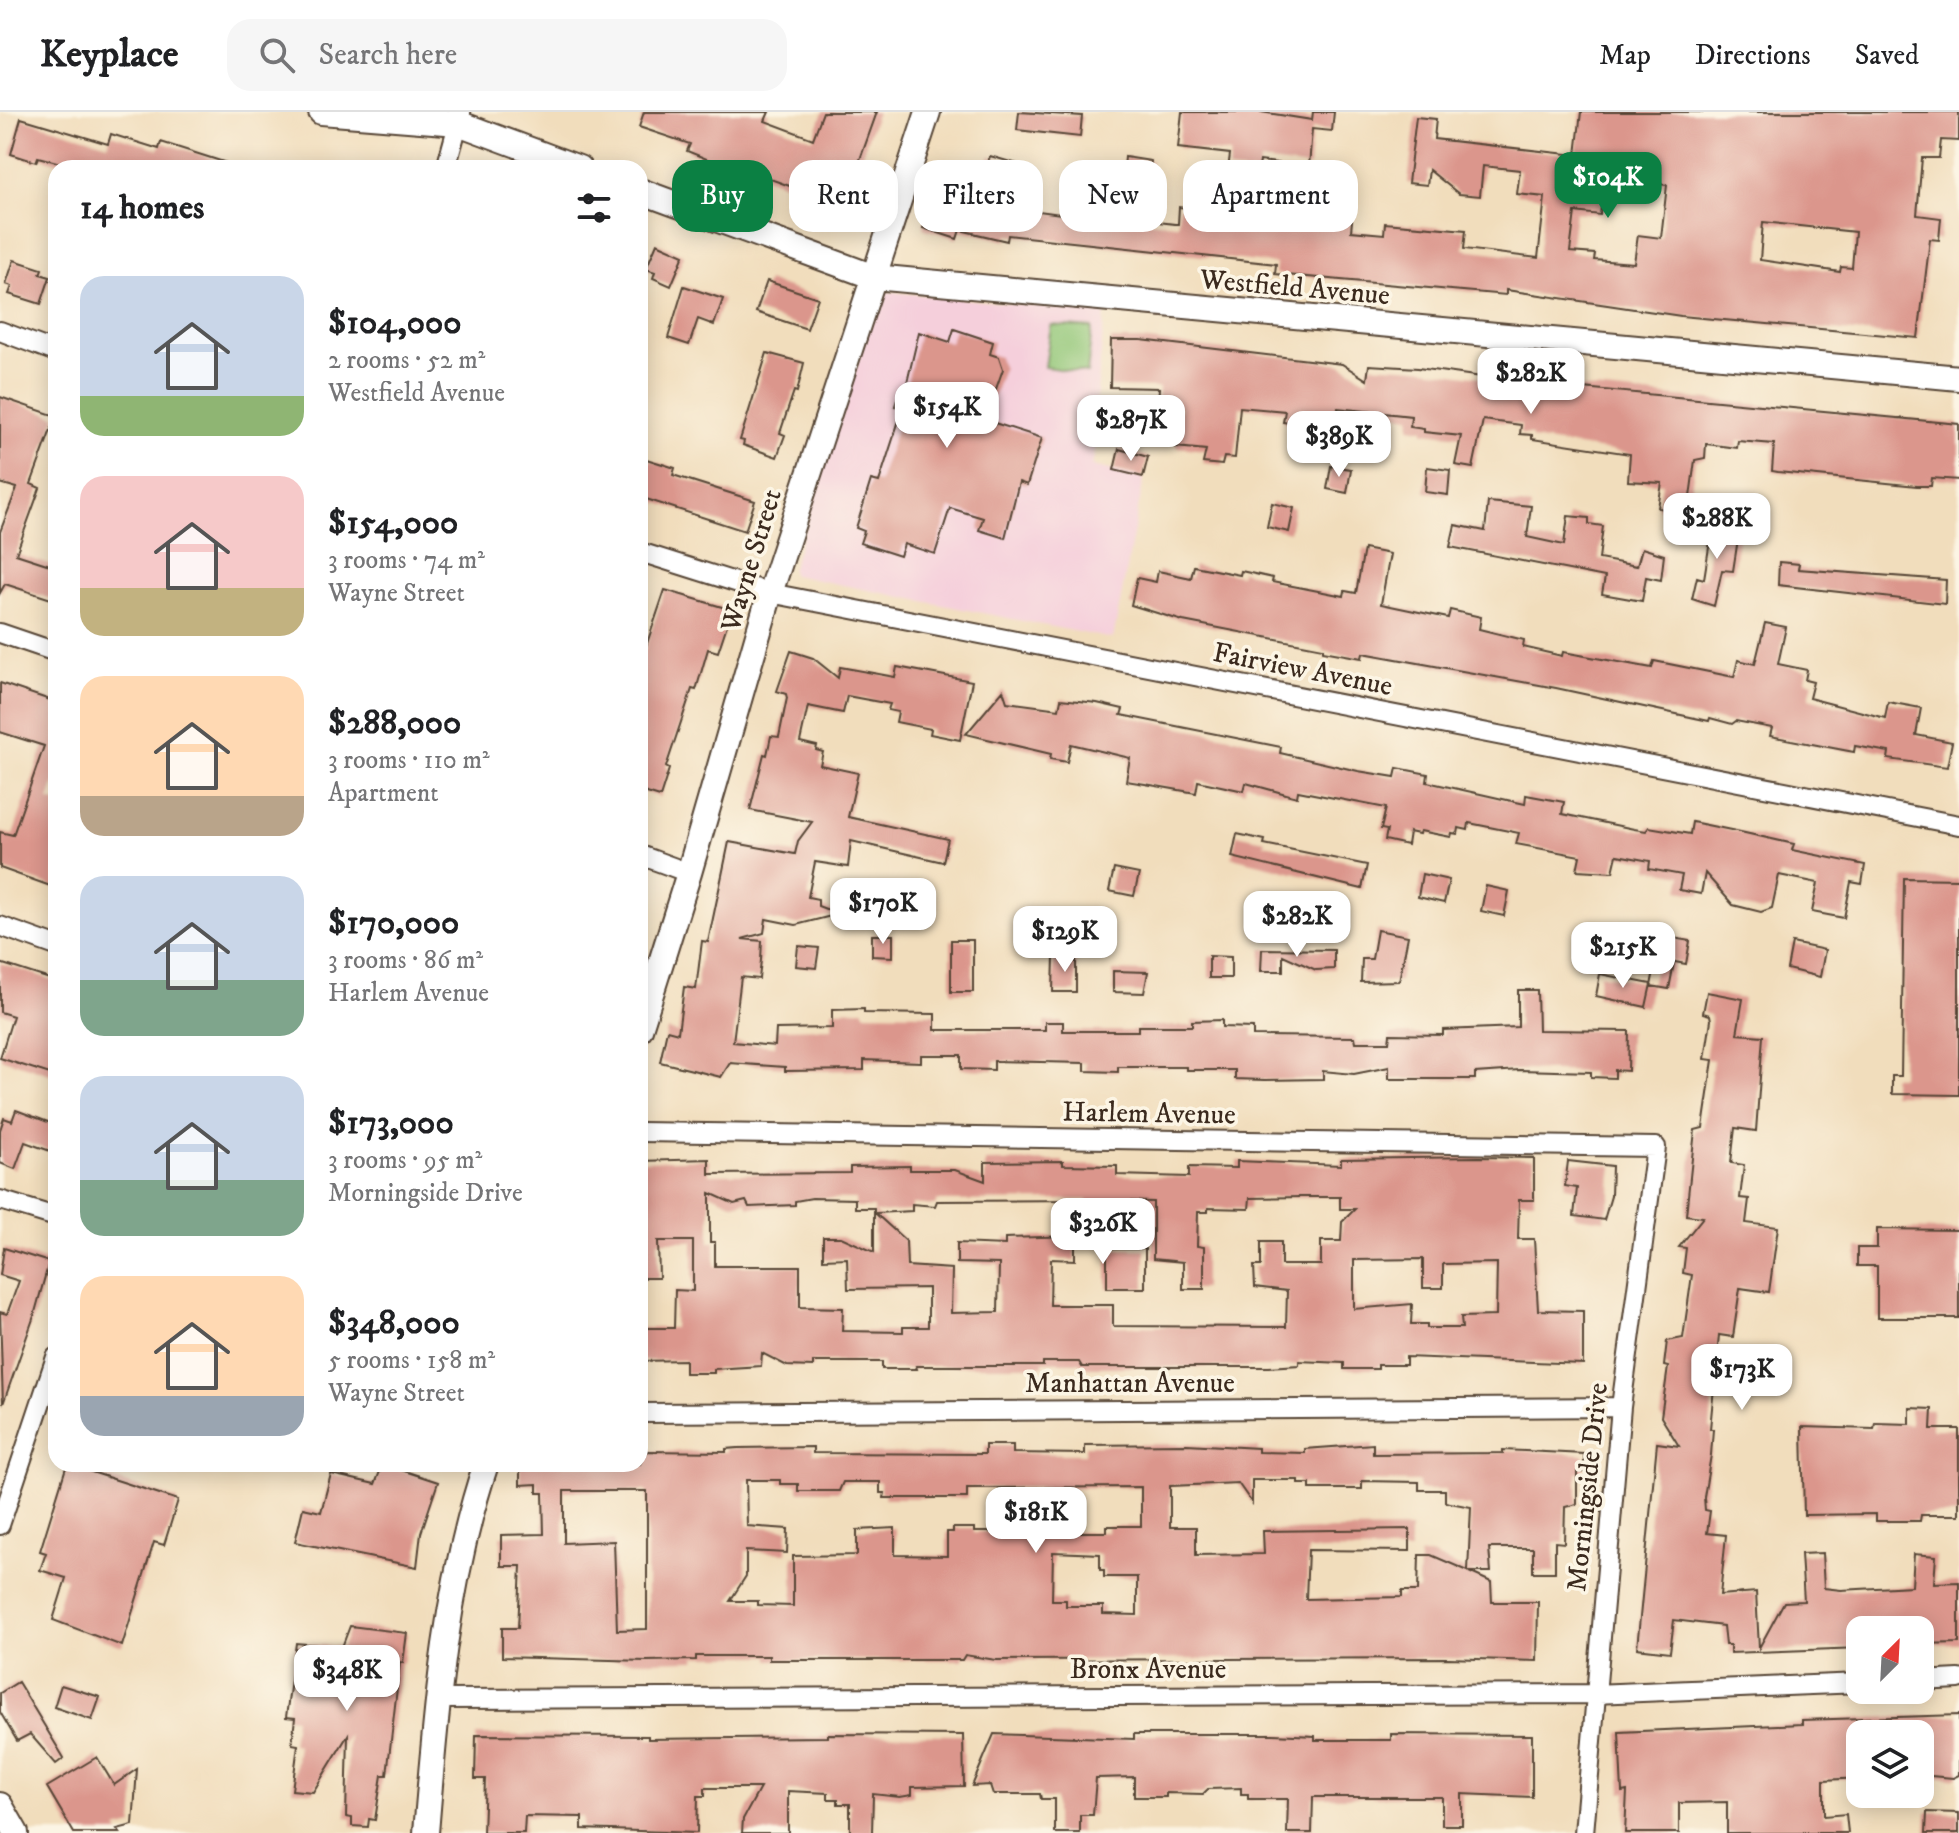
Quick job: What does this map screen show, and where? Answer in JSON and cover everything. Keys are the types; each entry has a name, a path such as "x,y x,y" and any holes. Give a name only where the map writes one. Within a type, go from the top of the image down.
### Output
{"street":[{"path":"321,112 460,118 560,160"},
{"name":"Wayne Street","path":"648,1004 770,593 928,112"},
{"path":"448,160 460,118"},
{"name":"Westfield Avenue","path":"648,194 874,277 1959,378"},
{"path":"0,331 48,349"},
{"name":"Fairview Avenue","path":"648,555 770,593 1959,825"},
{"path":"0,633 48,649"},
{"path":"648,858 689,873"},
{"path":"0,926 48,943"},
{"name":"Harlem Avenue","path":"648,1132 1656,1147"},
{"name":"Morningside Drive","path":"1584,1833 1593,1694 1621,1407 1656,1147"},
{"path":"0,1200 48,1215"},
{"path":"0,1525 48,1381"},
{"name":"Manhattan Avenue","path":"648,1413 1621,1407"},
{"path":"426,1833 436,1699 465,1525 483,1472"},
{"path":"1934,1680 1959,1679"},
{"name":"Bronx Avenue","path":"436,1699 1593,1694 1846,1684"},
{"path":"0,1805 16,1833"}],"shaded area":[{"path":"882,293 1105,313 1093,432 1099,433 1092,466 1144,478 1113,639 793,575 791,571 878,299"}],"green space":[{"path":"1051,325 1092,328 1087,373 1045,367"}],"building":[{"path":"644,112 769,112 765,121 813,139 823,112 877,112 860,160 789,160 789,186 773,180 773,160 709,160 687,151 690,144 639,127"},
{"path":"1019,112 1082,116 1080,137 1017,130"},
{"path":"1182,112 1261,112 1312,120 1313,112 1334,112 1332,131 1312,129 1310,160 1229,160 1230,154 1178,148"},
{"path":"1581,112 1959,112 1959,141 1941,140 1939,158 1922,158 1917,215 1941,218 1939,240 1930,239 1918,338 1681,316 1506,290 1506,295 1275,274 1276,264 1008,235 1007,241 969,232 1043,232 1043,212 1059,214 1059,232 1167,232 1167,223 1178,224 1179,207 1183,207 1183,232 1384,234 1385,223 1466,230 1464,249 1538,258 1545,197 1517,194 1520,170 1483,166 1480,196 1459,194 1429,170 1427,185 1408,183 1416,117 1436,119 1434,139 1576,155","holes":["1604,178 1667,185 1661,238 1638,235 1634,263 1594,260 1595,254 1570,252 1575,212 1600,215","1763,222 1855,232 1852,268 1841,267 1840,272 1760,260"]},
{"path":"21,118 108,144 111,134 159,149 161,142 217,160 49,160 38,157 36,162 11,154"},
{"path":"935,232 959,232 957,239"},
{"path":"657,243 684,255 671,286 653,278 655,272 648,270"},
{"path":"14,260 42,269 40,274 48,276 41,304 9,294 12,286 6,284"},
{"path":"767,281 818,298 807,329 756,312"},
{"path":"684,286 723,299 714,325 698,319 689,345 668,338"},
{"path":"954,329 993,342 990,354 999,357 1003,369 985,420 1042,438 1027,485 1019,482 1005,538 979,530 983,518 950,508 935,554 904,544 900,556 860,543 864,531 856,528 871,480 879,482 903,408 895,406 900,390 905,391 919,332 950,342"},
{"path":"1111,340 1141,340 1342,364 1367,380 1369,365 1418,368 1510,381 1959,424 1959,480 1932,478 1931,486 1917,486 1778,472 1772,471 1774,444 1738,441 1737,448 1706,444 1705,458 1695,460 1688,512 1658,508 1662,483 1628,481 1630,454 1532,439 1532,435 1520,434 1521,425 1483,420 1473,468 1455,465 1461,436 1424,432 1424,429 1410,427 1411,416 1338,408 1337,422 1331,421 1331,427 1283,422 1285,411 1240,407 1235,458 1224,457 1222,465 1203,463 1206,450 1176,447 1180,407 1158,403 1159,388 1110,387"},
{"path":"767,353 804,363 797,392 794,391 780,433 785,435 777,457 743,445 744,441 740,440"},
{"path":"0,397 48,413 48,438 31,484 40,488 16,554 48,564 48,598 5,584 0,593 0,532 17,488 0,483"},
{"path":"1119,449 1148,457 1143,477 1114,470"},
{"path":"648,460 675,468 673,475 755,501 745,531 648,500"},
{"path":"1331,466 1351,469 1347,493 1327,489"},
{"path":"1427,467 1450,470 1448,495 1425,492"},
{"path":"1488,502 1531,506 1527,537 1564,545 1568,516 1589,518 1589,524 1603,526 1599,559 1637,566 1642,548 1664,555 1661,580 1646,577 1642,601 1602,594 1605,577 1450,547 1455,525 1485,531"},
{"path":"1272,503 1294,508 1289,532 1267,527"},
{"path":"1713,522 1740,526 1733,571 1722,570 1714,606 1692,599 1697,577 1704,579"},
{"path":"1364,549 1390,554 1381,604 1448,618 1450,610 1481,617 1479,629 1524,640 1523,647 1562,656 1563,652 1652,668 1654,661 1734,677 1738,660 1755,664 1765,623 1786,627 1778,664 1807,670 1805,680 1813,682 1809,698 1885,718 1888,702 1921,708 1916,735 1952,742 1947,767 1888,759 1889,752 1855,746 1854,752 1770,736 1772,728 1736,721 1732,724 1710,718 1709,721 1556,688 1363,653 1362,658 1323,651 1323,648 1183,621 1131,605 1137,578 1156,582 1158,571 1191,578 1194,566 1240,575 1241,571 1273,578 1272,582 1344,596 1345,591 1356,593"},
{"path":"1779,562 1799,564 1798,569 1946,580 1945,604 1778,585"},
{"path":"665,590 732,610 718,652 708,649 696,690 692,689 666,767 669,769 660,797 648,793 648,640"},
{"path":"791,651 813,658 838,678 840,667 895,677 897,667 972,681 960,740 930,734 931,729 896,722 898,712 888,710 890,704 847,696 843,713 808,706 800,742 817,746 816,750 823,752 820,765 858,773 848,817 948,839 943,862 851,841 848,867 815,862 808,897 818,899 818,906 839,914 796,925 766,919 764,933 742,939 762,941 761,960 759,979 741,977 733,1042 775,1046 776,1029 832,1028 832,1010 864,1009 864,1013 935,1014 935,1030 1045,1030 1045,1022 1063,1022 1063,1031 1138,1031 1138,1026 1192,1026 1192,1021 1222,1020 1222,1027 1253,1028 1253,1036 1355,1037 1356,1042 1389,1042 1390,1034 1443,1035 1443,1030 1518,1027 1518,990 1537,990 1538,1030 1629,1031 1628,1071 1615,1070 1615,1078 1591,1077 1591,1072 1520,1070 1475,1073 1475,1079 1389,1079 1389,1067 1354,1074 1323,1071 1323,1079 1265,1080 1235,1079 1235,1070 1186,1070 1186,1067 1118,1067 1118,1072 1085,1071 1085,1063 994,1061 994,1070 961,1069 961,1055 921,1055 921,1062 864,1060 864,1070 785,1071 785,1067 730,1063 721,1077 660,1062 667,1030 678,1033 684,987 696,989 702,941 708,942 729,842 795,854 798,841 812,822 750,810 771,736 779,737 787,698 786,694 777,691"},
{"path":"0,683 48,699 48,885 0,868 0,832 13,835 44,746 0,732"},
{"path":"1003,690 1007,702 1059,709 1061,699 1097,703 1123,709 1121,715 1281,747 1280,753 1358,771 1395,777 1397,768 1428,774 1427,782 1525,804 1526,795 1564,802 1562,814 1634,829 1646,831 1649,827 1690,834 1692,822 1794,844 1792,850 1865,865 1862,884 1851,882 1844,918 1812,912 1818,883 1779,875 1772,908 1761,912 1733,905 1705,873 1701,894 1679,890 1682,875 1649,869 1650,861 1617,855 1613,872 1577,870 1580,856 1516,844 1519,833 1469,823 1468,830 1459,828 1458,834 1452,833 1451,837 1409,832 1407,845 1385,840 1387,830 1381,829 1386,808 1298,791 1297,797 1246,783 1244,791 1198,781 1196,793 1126,781 1130,758 1071,744 1067,762 1050,759 1051,754 966,734"},
{"path":"1237,834 1265,840 1264,844 1367,865 1362,889 1232,857"},
{"path":"1114,869 1139,874 1134,896 1109,891"},
{"path":"1422,874 1449,880 1444,903 1418,897"},
{"path":"1904,878 1959,879 1959,1095 1892,1094 1892,1076 1901,1076"},
{"path":"1486,886 1509,891 1504,916 1481,911"},
{"path":"1377,930 1408,936 1399,981 1361,982 1362,959 1372,959"},
{"path":"872,935 893,935 893,957 872,956"},
{"path":"1662,936 1690,941 1686,964 1658,959"},
{"path":"951,940 973,940 973,992 951,992"},
{"path":"1792,943 1825,950 1820,977 1787,969"},
{"path":"798,946 819,948 816,968 796,966"},
{"path":"1262,949 1334,950 1334,969 1316,970 1283,955 1283,971 1261,971"},
{"path":"1054,956 1076,956 1076,992 1053,992"},
{"path":"1209,956 1231,957 1231,978 1209,978"},
{"path":"1656,960 1674,963 1669,989 1651,986"},
{"path":"0,963 48,978 48,1073 0,1058 13,1016 0,1012"},
{"path":"1113,971 1148,972 1144,993 1113,992"},
{"path":"1600,974 1651,984 1646,1007 1596,996"},
{"path":"1707,992 1743,999 1737,1034 1763,1036 1756,1131 1735,1128 1731,1163 1744,1165 1740,1198 1749,1199 1746,1223 1778,1227 1769,1292 1740,1288 1733,1337 1719,1335 1710,1429 1713,1429 1711,1455 1704,1497 1705,1510 1710,1511 1707,1533 1726,1535 1720,1595 1756,1592 1759,1648 1784,1602 1804,1601 1801,1554 1822,1553 1824,1588 1841,1590 1912,1586 1914,1554 1936,1556 1934,1583 1959,1582 1959,1643 1934,1644 1934,1616 1846,1616 1846,1649 1730,1653 1730,1645 1725,1645 1723,1626 1674,1620 1670,1652 1637,1648 1657,1443 1679,1446 1661,1417 1668,1367 1664,1366 1667,1341 1683,1338 1692,1275 1683,1273 1686,1248 1679,1247 1703,1217 1686,1215 1695,1130 1703,1128 1713,1060 1705,1059 1711,1020 1710,1015 1703,1013"},
{"path":"16,1110 48,1122 48,1150 25,1142 15,1169 0,1163 0,1130 4,1118 12,1121"},
{"path":"1534,1158 1534,1200 1519,1200 1518,1239 1534,1239 1538,1310 1583,1311 1583,1364 1406,1357 1406,1365 1378,1365 1378,1369 1344,1369 1344,1363 1299,1361 1299,1365 1269,1367 1082,1367 1079,1362 1043,1362 1043,1366 882,1369 882,1362 813,1362 813,1367 787,1366 762,1353 761,1366 714,1369 714,1373 685,1373 685,1360 648,1361 648,1328 674,1328 675,1290 693,1291 693,1241 658,1241 659,1278 648,1278 648,1161 709,1159 709,1174 850,1173 850,1167 910,1166 910,1170 955,1170 985,1181 985,1162 1063,1161 1063,1165 1117,1166 1117,1175 1189,1177 1189,1167 1237,1168 1237,1161 1341,1165 1341,1159","holes":["710,1193 734,1204 746,1201 749,1207 795,1205 795,1201 812,1198 855,1199 855,1208 874,1208 874,1252 841,1237 823,1237 823,1259 847,1258 848,1289 928,1288 928,1327 903,1327 903,1332 842,1331 843,1308 800,1307 800,1266 715,1266 715,1242 710,1242","1340,1197 1340,1209 1355,1209 1342,1222 1341,1241 1321,1241 1321,1265 1281,1265 1281,1242 1261,1242 1261,1266 1254,1266 1255,1287 1287,1291 1286,1327 1113,1326 1113,1305 1050,1305 1051,1259 1075,1260 1075,1236 1005,1238 1005,1245 957,1243 957,1263 999,1264 998,1312 951,1313 952,1269 907,1266 906,1241 875,1213 912,1211 912,1204 935,1206 937,1201 1087,1200 1087,1204 1116,1205 1117,1201 1153,1202 1153,1259 1183,1262 1183,1289 1204,1289 1204,1247 1197,1246 1198,1212 1208,1212 1208,1208 1249,1209 1250,1198","1423,1259 1423,1288 1443,1288 1443,1264 1497,1263 1496,1316 1461,1317 1462,1328 1427,1328 1427,1324 1411,1324 1412,1304 1354,1309 1354,1260"]},
{"path":"1568,1161 1612,1166 1611,1196 1604,1220 1574,1216 1577,1188 1565,1186"},
{"path":"1877,1229 1959,1230 1959,1318 1877,1318 1877,1266 1857,1266 1857,1248 1877,1248"},
{"path":"4,1248 48,1262 34,1316 3,1404 0,1312 7,1314 19,1281 0,1275"},
{"path":"1107,1249 1145,1249 1145,1288 1107,1288"},
{"path":"1910,1408 1932,1409 1931,1429 1959,1429 1959,1515 1921,1515 1920,1521 1876,1521 1876,1514 1804,1515 1802,1427 1874,1429 1875,1423 1910,1424"},
{"path":"1187,1444 1258,1448 1258,1452 1305,1453 1305,1449 1373,1444 1373,1454 1503,1453 1503,1450 1584,1454 1584,1472 1577,1472 1577,1504 1565,1507 1564,1543 1555,1542 1555,1572 1533,1572 1533,1548 1489,1548 1491,1572 1469,1572 1491,1582 1492,1602 1538,1602 1537,1661 1449,1658 996,1660 965,1655 962,1660 769,1660 769,1656 696,1656 696,1660 646,1661 502,1657 502,1628 518,1628 521,1566 501,1566 501,1535 544,1534 543,1493 537,1493 537,1484 520,1485 520,1472 648,1472 648,1451 726,1452 726,1449 738,1448 813,1447 813,1453 985,1454 985,1445 1013,1445 1013,1453 1085,1454 1085,1445","holes":["746,1480 780,1480 780,1484 798,1484 798,1491 839,1491 843,1482 880,1482 880,1493 885,1493 884,1498 967,1498 967,1488 1141,1487 1141,1526 1107,1526 1107,1532 974,1532 974,1528 953,1528 953,1532 947,1532 947,1556 895,1555 895,1528 857,1530 857,1555 793,1556 793,1606 758,1605 758,1601 730,1601 746,1576 746,1551 787,1553 788,1529 747,1526","1252,1480 1298,1480 1298,1484 1310,1484 1310,1489 1362,1489 1362,1481 1419,1482 1419,1490 1445,1490 1445,1502 1471,1507 1468,1571 1431,1555 1419,1555 1418,1591 1402,1591 1402,1597 1306,1599 1308,1550 1410,1551 1410,1529 1263,1531 1264,1554 1196,1555 1196,1527 1170,1527 1170,1486 1238,1483 1252,1503","564,1491 647,1491 647,1629 617,1630 614,1541 564,1543","1053,1552 1100,1554 1100,1570 1104,1570 1104,1577 1137,1577 1137,1615 1103,1614 1103,1606 1066,1606 1066,1600 1052,1600"]},
{"path":"65,1472 92,1472 178,1500 164,1545 154,1542 122,1646 53,1620 66,1578 40,1570 46,1553 40,1551"},
{"path":"380,1472 407,1472 438,1482 421,1533 417,1567 295,1542 303,1508 321,1512 331,1474 375,1484"},
{"path":"350,1626 407,1633 403,1663 400,1662 387,1775 382,1775 375,1820 369,1819 368,1827 352,1826 352,1818 346,1817 348,1735 313,1792 292,1790 298,1745 292,1744 295,1718 286,1717 296,1643 342,1647"},
{"path":"18,1682 64,1758 56,1764 30,1734 17,1741 0,1712 0,1693"},
{"path":"61,1685 100,1697 92,1720 54,1707"},
{"path":"1959,1715 1959,1775 1953,1778 1934,1776 1934,1720 1846,1720 1846,1779 1824,1780 1824,1816 1846,1814 1848,1833 1727,1833 1727,1802 1679,1803 1679,1833 1625,1833 1627,1791 1622,1792 1619,1732 1802,1724 1802,1720"},
{"path":"828,1734 963,1735 964,1786 912,1787 912,1795 900,1797 873,1794 872,1833 850,1833 850,1804 838,1804 838,1799 828,1799 828,1793 788,1791 788,1833 742,1833 743,1819 760,1788 705,1788 705,1796 698,1796 697,1833 582,1829 582,1817 525,1816 524,1833 483,1833 485,1779 475,1779 476,1735 648,1736 648,1739 828,1737"},
{"path":"994,1734 1134,1739 1134,1734 1273,1734 1315,1736 1315,1740 1391,1740 1391,1734 1532,1735 1532,1797 1462,1794 1462,1825 1442,1825 1442,1797 1313,1797 1312,1833 1287,1833 1288,1799 1248,1799 1248,1794 1241,1794 1241,1788 1208,1789 1203,1794 1166,1793 1166,1797 1134,1797 1134,1777 1096,1778 1093,1815 1080,1815 1080,1833 1055,1833 1055,1799 1041,1799 1040,1794 993,1794 990,1785 972,1786"},
{"path":"97,1757 114,1785 137,1769 133,1825 117,1829 120,1833 74,1833 47,1787"},
{"path":"1927,1812 1959,1813 1959,1833 1926,1833"}]}
